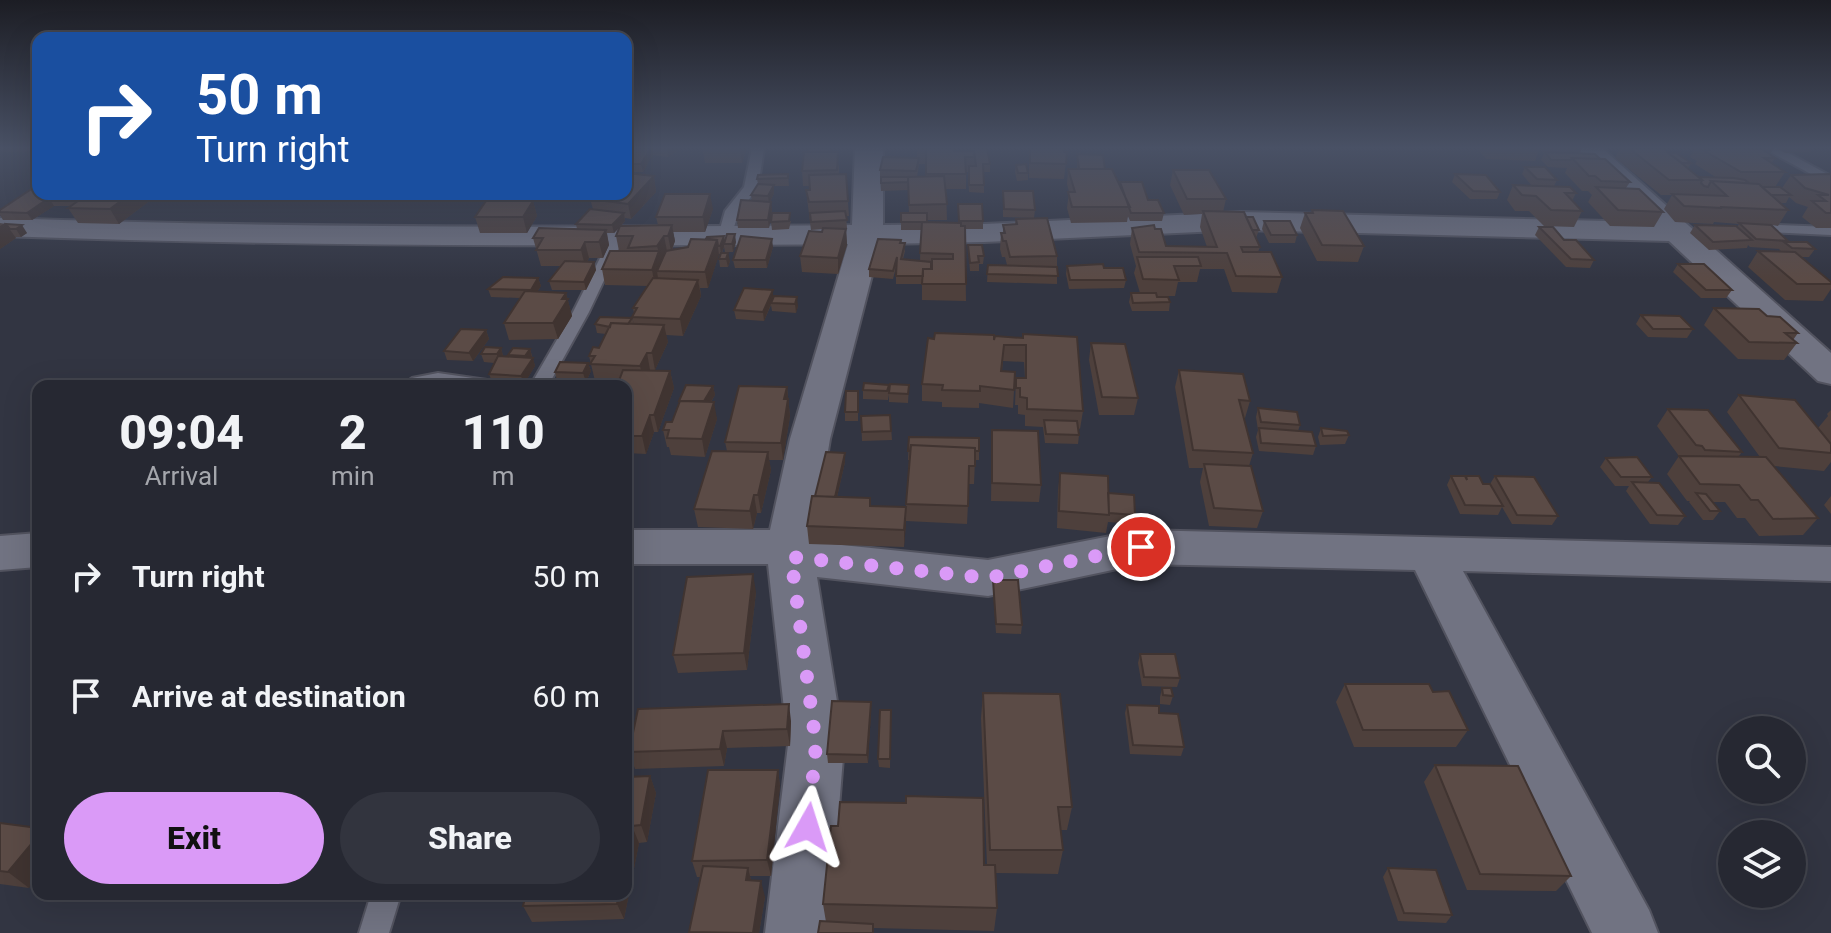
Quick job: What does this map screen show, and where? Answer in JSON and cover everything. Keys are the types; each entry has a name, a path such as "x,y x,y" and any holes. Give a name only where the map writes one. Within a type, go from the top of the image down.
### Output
{"street":[{"path":"797,933 816,745 790,552 810,439 867,233 868,192"},
{"path":"1637,192 1679,227 1831,373"},
{"path":"0,215 25,198"},
{"path":"0,227 228,235 617,238 984,233 1241,221 1679,227"},
{"path":"632,547 790,552 988,578 1141,547 1831,564"},
{"path":"0,553 32,550"},
{"path":"1430,553 1626,933"}],"lane":[{"path":"725,236 732,211 748,192"},
{"path":"1741,228 1831,231"},
{"path":"542,380 581,312 617,238"},
{"path":"424,380 453,380"},
{"path":"374,933 384,900"}],"building":[{"path":"28,192 32,192 32,200 46,200 27,213 0,210"},
{"path":"753,192 770,192 768,196 751,195"},
{"path":"806,192 847,192 848,201 809,202"},
{"path":"909,192 946,192 947,204 909,205"},
{"path":"1003,192 1033,192 1035,210 1004,209"},
{"path":"1068,192 1123,192 1130,207 1072,207"},
{"path":"1123,192 1145,192 1148,200 1158,200 1164,213 1131,213"},
{"path":"1183,192 1222,192 1226,199 1187,199"},
{"path":"1519,192 1575,192 1565,193 1582,211 1551,210 1536,196 1522,195"},
{"path":"1600,192 1642,192 1663,212 1618,210"},
{"path":"1722,192 1767,192 1788,210 1684,206 1672,194 1727,196"},
{"path":"1767,192 1786,192 1791,195 1771,195"},
{"path":"1817,192 1831,192 1831,213 1826,213 1812,201 1826,201 1818,195 1829,195"},
{"path":"665,194 710,194 703,217 656,217"},
{"path":"79,200 122,200 110,209 68,208"},
{"path":"598,200 632,200 628,204"},
{"path":"741,200 771,202 768,220 737,220"},
{"path":"486,201 533,201 523,217 475,217"},
{"path":"958,204 982,204 983,221 959,221"},
{"path":"590,209 624,213 612,225 576,224"},
{"path":"1312,210 1343,211 1364,246 1322,245 1305,213 1313,213"},
{"path":"845,211 847,220 811,222 810,213"},
{"path":"1203,211 1244,212 1260,247 1241,247 1243,252 1271,252 1282,277 1236,276 1227,253 1139,252 1132,228 1154,225 1155,229 1161,229 1166,246 1217,247"},
{"path":"772,213 790,213 789,221 771,222"},
{"path":"901,213 927,213 927,222 901,222"},
{"path":"1246,217 1253,217 1259,230 1252,230"},
{"path":"1047,218 1057,256 1010,257 1001,233 1005,233 1003,225 1017,224 1016,219"},
{"path":"1264,221 1290,221 1297,235 1271,235"},
{"path":"922,222 961,223 965,226 966,284 922,284 923,269 932,269 932,259 953,259 953,254 920,253"},
{"path":"1739,223 1771,225 1788,241 1756,239"},
{"path":"6,224 22,225 10,229"},
{"path":"672,225 668,236 664,236 657,246 628,248 633,236 616,236 620,226"},
{"path":"1695,225 1736,226 1752,240 1713,242"},
{"path":"1539,227 1553,227 1564,240 1576,240 1594,260 1571,259"},
{"path":"539,228 606,230 599,242 585,242 581,250 536,250 543,238 533,238"},
{"path":"823,228 846,229 838,258 800,256 809,231 822,232"},
{"path":"727,234 735,234 732,244 724,244"},
{"path":"724,236 720,246 717,240 706,239 707,237"},
{"path":"741,236 772,239 766,260 733,260"},
{"path":"691,239 717,240 705,272 657,271 666,251 688,247"},
{"path":"878,239 901,240 900,243 905,243 901,259 931,262 931,269 923,269 923,276 896,276 897,257 893,271 869,269"},
{"path":"1784,242 1807,242 1815,249 1792,248"},
{"path":"968,245 982,245 984,256 978,256 979,262 970,263"},
{"path":"610,251 659,251 652,270 602,269"},
{"path":"1758,251 1795,252 1831,284 1797,284"},
{"path":"721,253 728,253 726,259 719,259"},
{"path":"1137,257 1198,257 1201,266 1174,266 1179,280 1143,279"},
{"path":"565,261 594,262 584,282 549,281"},
{"path":"1103,264 1104,268 1123,268 1126,280 1070,280 1067,266"},
{"path":"1678,264 1704,264 1732,290 1706,290"},
{"path":"988,265 1057,267 1058,276 987,274"},
{"path":"503,277 538,278 531,290 488,289"},
{"path":"653,278 698,280 680,319 632,317 637,308 633,308"},
{"path":"744,288 773,290 763,312 734,310"},
{"path":"525,291 566,293 562,299 568,299 553,323 504,323"},
{"path":"1131,293 1156,293 1157,297 1168,297 1170,302 1133,303"},
{"path":"774,296 797,297 795,304 771,303"},
{"path":"1714,308 1759,309 1767,316 1780,317 1798,333 1785,333 1797,343 1749,342"},
{"path":"1641,315 1680,316 1693,329 1653,329"},
{"path":"600,317 632,318 628,324 611,323 610,327 595,324"},
{"path":"611,323 664,325 652,353 647,353 640,366 590,364 595,356 589,356 593,347 599,348"},
{"path":"461,329 486,330 469,353 444,351"},
{"path":"935,333 994,335 994,340 995,336 1023,338 1023,334 1077,337 1083,411 1027,409 1027,398 1020,397 1020,388 1016,388 1016,378 1026,378 1026,345 1004,345 1001,371 1015,372 1014,390 980,386 980,391 942,390 943,385 922,384 928,338 934,339"},
{"path":"1091,343 1125,344 1138,398 1102,397"},
{"path":"485,347 501,348 497,354 481,354"},
{"path":"513,348 530,349 525,356 508,355"},
{"path":"498,356 533,358 521,376 489,374"},
{"path":"560,362 588,363 583,373 555,372"},
{"path":"623,370 670,371 654,415 650,415 642,436 632,436 632,380 619,380"},
{"path":"1179,370 1243,374 1250,401 1239,400 1253,453 1193,450"},
{"path":"864,383 889,385 887,391 863,390"},
{"path":"890,384 909,385 908,394 889,393"},
{"path":"686,385 713,386 704,401 679,401"},
{"path":"739,386 787,387 781,443 725,442"},
{"path":"846,391 858,391 858,412 845,412"},
{"path":"1739,395 1795,400 1831,444 1831,453 1779,448"},
{"path":"680,401 714,402 702,439 667,438 669,430 663,430 666,422 672,422"},
{"path":"1258,408 1297,412 1300,425 1261,422"},
{"path":"1668,409 1708,410 1742,452 1705,450 1696,445"},
{"path":"890,415 891,431 862,432 861,416"},
{"path":"1044,420 1077,421 1079,435 1046,434"},
{"path":"1259,428 1312,432 1316,446 1261,443"},
{"path":"1321,428 1347,431 1349,435 1323,436"},
{"path":"992,430 1038,431 1041,485 992,483"},
{"path":"909,437 979,438 979,451 975,448 911,445 908,451"},
{"path":"911,445 975,448 975,466 969,466 968,506 906,504"},
{"path":"712,451 768,452 758,495 754,495 750,511 694,509"},
{"path":"826,452 845,453 835,497 815,496"},
{"path":"1679,456 1766,457 1818,518 1773,519 1758,500 1751,500 1739,485 1700,484"},
{"path":"1637,457 1652,477 1621,477 1606,458"},
{"path":"1204,464 1251,466 1263,511 1214,508"},
{"path":"1060,473 1108,476 1109,515 1059,511"},
{"path":"1451,476 1465,476 1467,480 1466,476 1479,476 1483,484 1490,484 1503,506 1465,505"},
{"path":"1495,476 1534,477 1558,516 1517,515"},
{"path":"1632,482 1659,483 1685,516 1657,515"},
{"path":"1108,493 1134,495 1135,515 1109,513"},
{"path":"1696,493 1706,494 1720,511 1710,511"},
{"path":"812,496 870,498 870,506 906,507 904,530 807,526"},
{"path":"753,574 744,653 673,655 687,577"},
{"path":"993,580 1018,580 1022,625 996,624"},
{"path":"1140,654 1175,654 1180,678 1144,677"},
{"path":"1345,684 1429,684 1433,692 1449,691 1468,730 1363,730"},
{"path":"1162,688 1171,688 1173,696 1163,695"},
{"path":"983,693 1060,694 1072,807 1058,807 1063,850 990,850"},
{"path":"832,701 871,702 867,755 827,754"},
{"path":"789,704 787,729 723,731 720,749 632,752 638,709"},
{"path":"1127,705 1159,706 1159,713 1178,714 1184,747 1133,745"},
{"path":"880,710 891,710 890,759 878,759"},
{"path":"1435,765 1518,766 1571,876 1480,874"},
{"path":"708,770 778,770 767,860 692,861"},
{"path":"650,776 641,825 632,826 632,777"},
{"path":"906,796 983,798 984,865 995,865 997,908 823,904 831,826 838,826 840,802 906,803"},
{"path":"0,823 32,827 32,843 8,872 0,871"},
{"path":"703,866 748,868 746,880 761,881 753,933 689,932"},
{"path":"1388,868 1436,870 1452,915 1404,913"},
{"path":"524,900 618,900 617,904 523,906"},
{"path":"820,921 873,924 873,933 818,933"}],"route":[{"path":"808,827 816,745 791,557 988,578 1141,547"}]}
